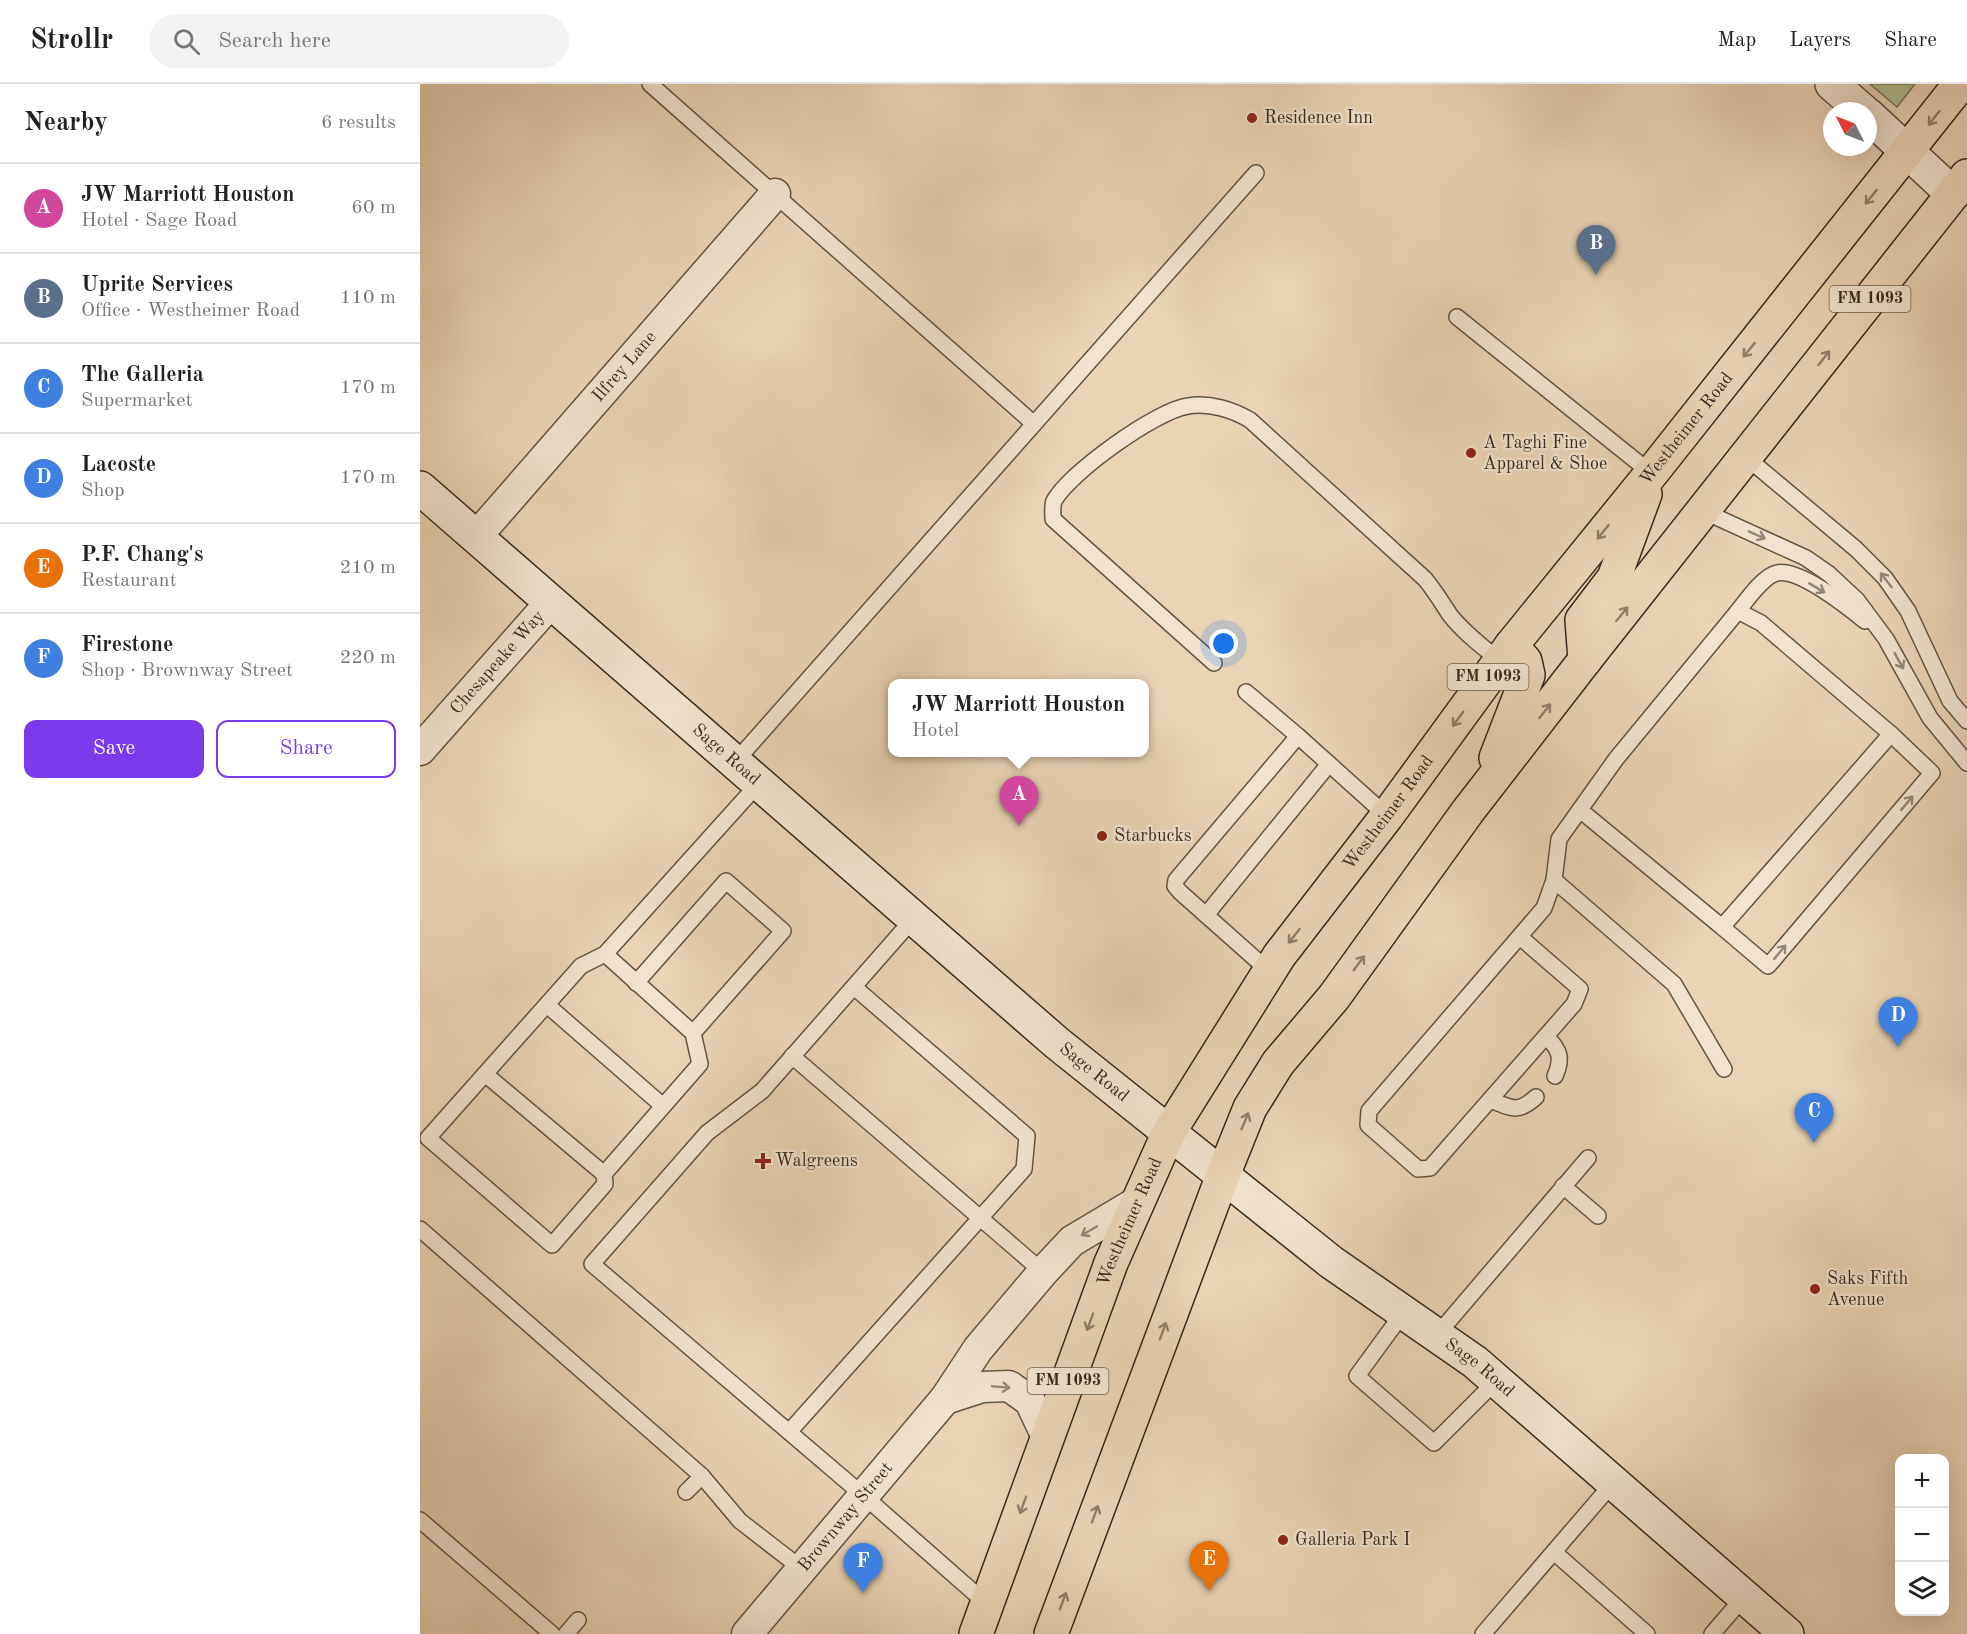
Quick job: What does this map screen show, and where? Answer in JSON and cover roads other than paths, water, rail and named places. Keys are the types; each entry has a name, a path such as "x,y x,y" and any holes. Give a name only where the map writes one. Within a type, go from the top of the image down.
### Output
{"main road":[{"path":"1832,84 1853,102"},
{"name":"Westheimer Road","path":"976,1634 1111,1263 1169,1132 1269,971 1387,816 1505,653 1960,84"},
{"path":"1877,124 1907,152 1962,192"},
{"name":"FM 1093","path":"1051,1634 1223,1175 1250,1108 1278,1063 1334,997 1484,791 1585,660 1746,457 1962,192"},
{"path":"1585,660 1582,620 1614,578 1652,472"},
{"name":"Sage Road","path":"420,488 1058,1043 1332,1262 1475,1362 1787,1634"},
{"path":"1484,791 1528,675 1527,665 1505,653"}],"street":[{"name":"Ilfrey Lane","path":"476,537 775,194"},
{"name":"Chesapeake Way","path":"420,750 550,602"},
{"name":"Brownway Street","path":"747,1634 945,1400 978,1349 1043,1272 1072,1241 1139,1202"},
{"path":"945,1400 982,1387 1009,1386 1030,1401 1047,1437"}],"lane":[{"path":"650,84 1034,424"},
{"path":"485,1074 604,1174 605,1184 552,1245 428,1138 581,966 605,954 747,772 1034,424 1256,172"},
{"path":"1457,317 1652,472"},
{"path":"1214,663 1053,519 1053,503 1065,487 1084,470 1156,418 1188,406 1217,407 1234,411 1250,420 1425,579 1466,633 1505,653"},
{"path":"1746,457 1848,542 1885,578 1908,611 1950,701 1967,721"},
{"path":"1703,511 1806,558 1829,574 1857,600 1886,639 1930,718 1967,763"},
{"path":"1520,937 1580,989 1574,1004 1430,1168 1418,1169 1368,1125 1369,1111 1544,908 1554,880 1559,839 1616,759 1760,584 1776,573 1793,573 1843,603 1886,639"},
{"path":"1580,810 1768,966 1932,773 1891,734 1761,623 1737,611"},
{"path":"1246,692 1387,816"},
{"path":"1722,927 1891,734"},
{"path":"1269,971 1175,886 1176,880 1298,736"},
{"path":"1206,915 1329,764"},
{"path":"1554,880 1674,984 1724,1069"},
{"path":"636,983 726,881 783,932 693,1033"},
{"path":"914,918 762,1091 707,1133 592,1264 987,1604"},
{"path":"604,1174 700,1064 693,1033 605,954"},
{"path":"789,1432 1024,1169 1027,1136 854,987"},
{"path":"547,1005 663,1106"},
{"path":"1546,1036 1556,1046 1560,1063 1555,1076"},
{"path":"792,1056 1043,1272"},
{"path":"1490,1100 1519,1108 1525,1107 1536,1097"},
{"path":"1436,1336 1588,1158"},
{"path":"1563,1186 1598,1216"},
{"path":"420,1229 702,1476 740,1521 802,1569"},
{"path":"1403,1313 1358,1377 1434,1443 1496,1381"},
{"path":"686,1492 702,1476"},
{"path":"1483,1634 1613,1483"},
{"path":"420,1520 552,1634"},
{"path":"1554,1552 1647,1634"},
{"path":"1712,1634 1744,1597"},
{"path":"566,1634 578,1620"}],"place":[{"name":"Residence Inn","path":"1252,118"},
{"name":"Uprite Services","path":"1596,275"},
{"name":"A Taghi Fine Apparel & Shoe","path":"1471,453"},
{"name":"JW Marriott Houston","path":"1019,826"},
{"name":"Starbucks","path":"1102,836"},
{"name":"Lacoste","path":"1898,1047"},
{"name":"The Galleria","path":"1814,1143"},
{"name":"Walgreens","path":"763,1161"},
{"name":"Saks Fifth Avenue","path":"1815,1289"},
{"name":"Galleria Park I","path":"1283,1540"},
{"name":"P.F. Chang's","path":"1209,1591"},
{"name":"Firestone","path":"863,1593"}]}
